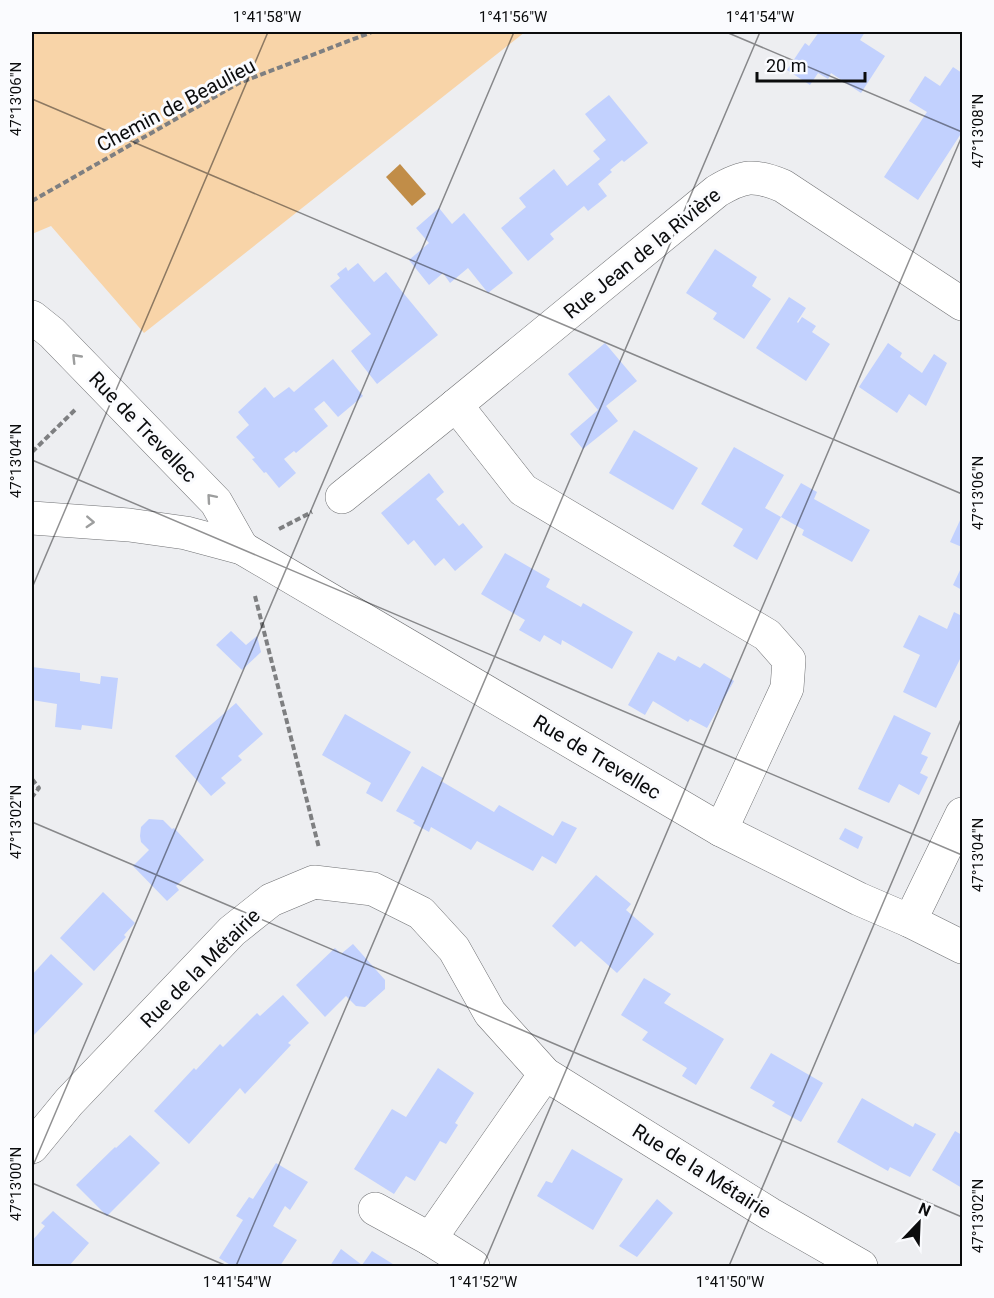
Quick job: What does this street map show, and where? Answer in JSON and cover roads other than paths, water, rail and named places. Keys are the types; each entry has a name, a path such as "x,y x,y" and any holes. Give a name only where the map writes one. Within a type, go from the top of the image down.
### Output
{"street":[{"name":"Rue Jean de la Rivière","path":"342,497 717,191 731,182 748,176 763,177 783,186 963,304"},
{"name":"Rue de Trevellec","path":"32,317 52,333 216,502 242,548"},
{"path":"456,405 522,490 767,635 789,660 787,688 721,830"},
{"name":"Rue de Trevellec","path":"32,518 140,526 186,533 242,548 721,830 859,899 963,947"},
{"path":"910,921 963,814"},
{"name":"Rue de la Métairie","path":"32,1147 69,1102 232,931 271,900 314,882 373,889 421,913 454,949 490,1013 545,1074 770,1214 861,1266"},
{"path":"429,1239 545,1074"},
{"path":"375,1209 472,1266"}]}
